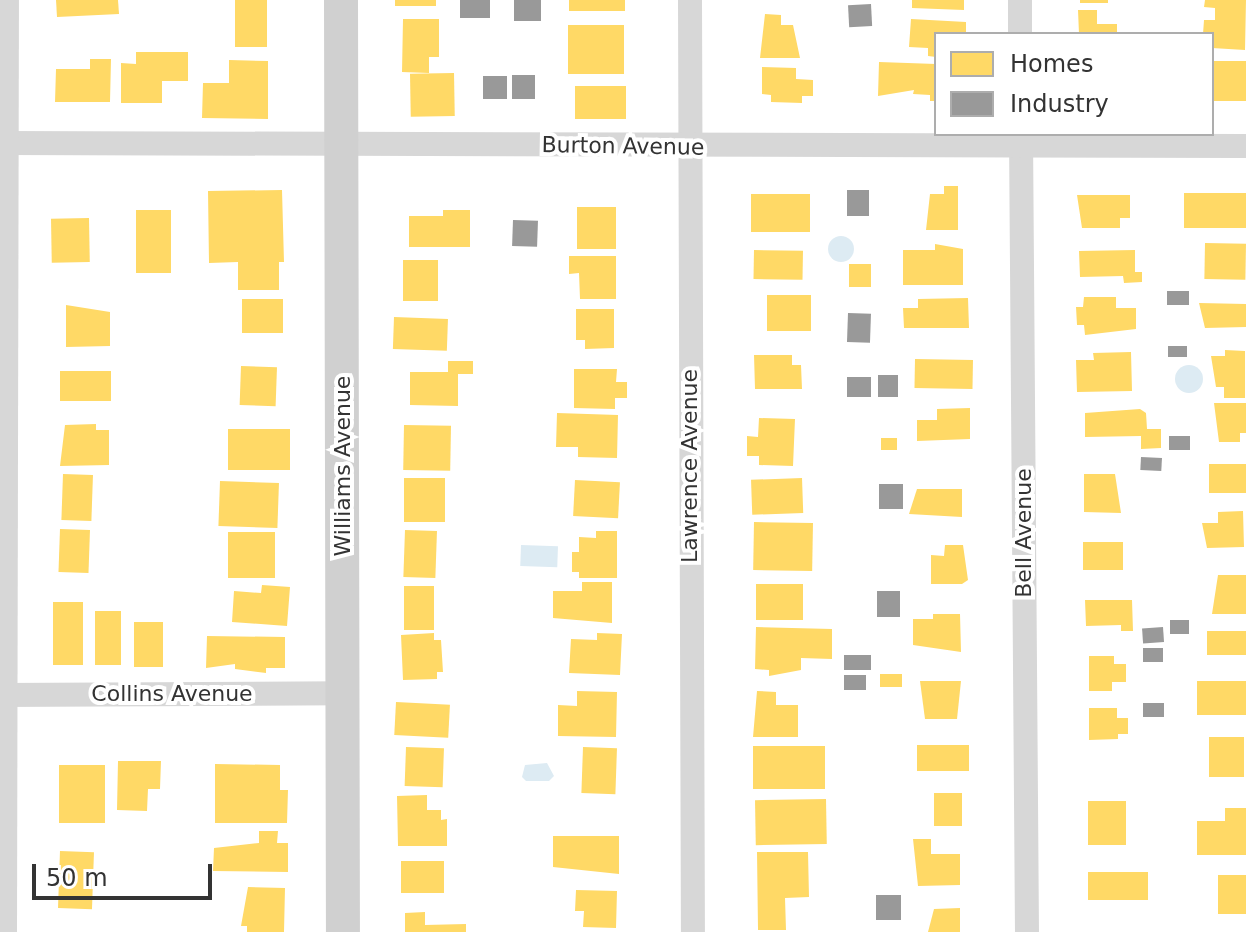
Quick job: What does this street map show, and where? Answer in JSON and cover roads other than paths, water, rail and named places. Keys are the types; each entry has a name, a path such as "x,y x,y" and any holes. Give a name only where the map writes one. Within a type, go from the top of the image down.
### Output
{"street":[{"path":"5,932 3,143 7,0"},
{"name":"Williams Avenue","path":"341,0 343,932"},
{"name":"Lawrence Avenue","path":"690,0 693,932"},
{"path":"1020,0 1020,32"},
{"name":"Burton Avenue","path":"3,143 689,147 1021,140 1246,146"},
{"name":"Bell Avenue","path":"1021,140 1027,932"},
{"name":"Collins Avenue","path":"3,695 343,693"}]}
